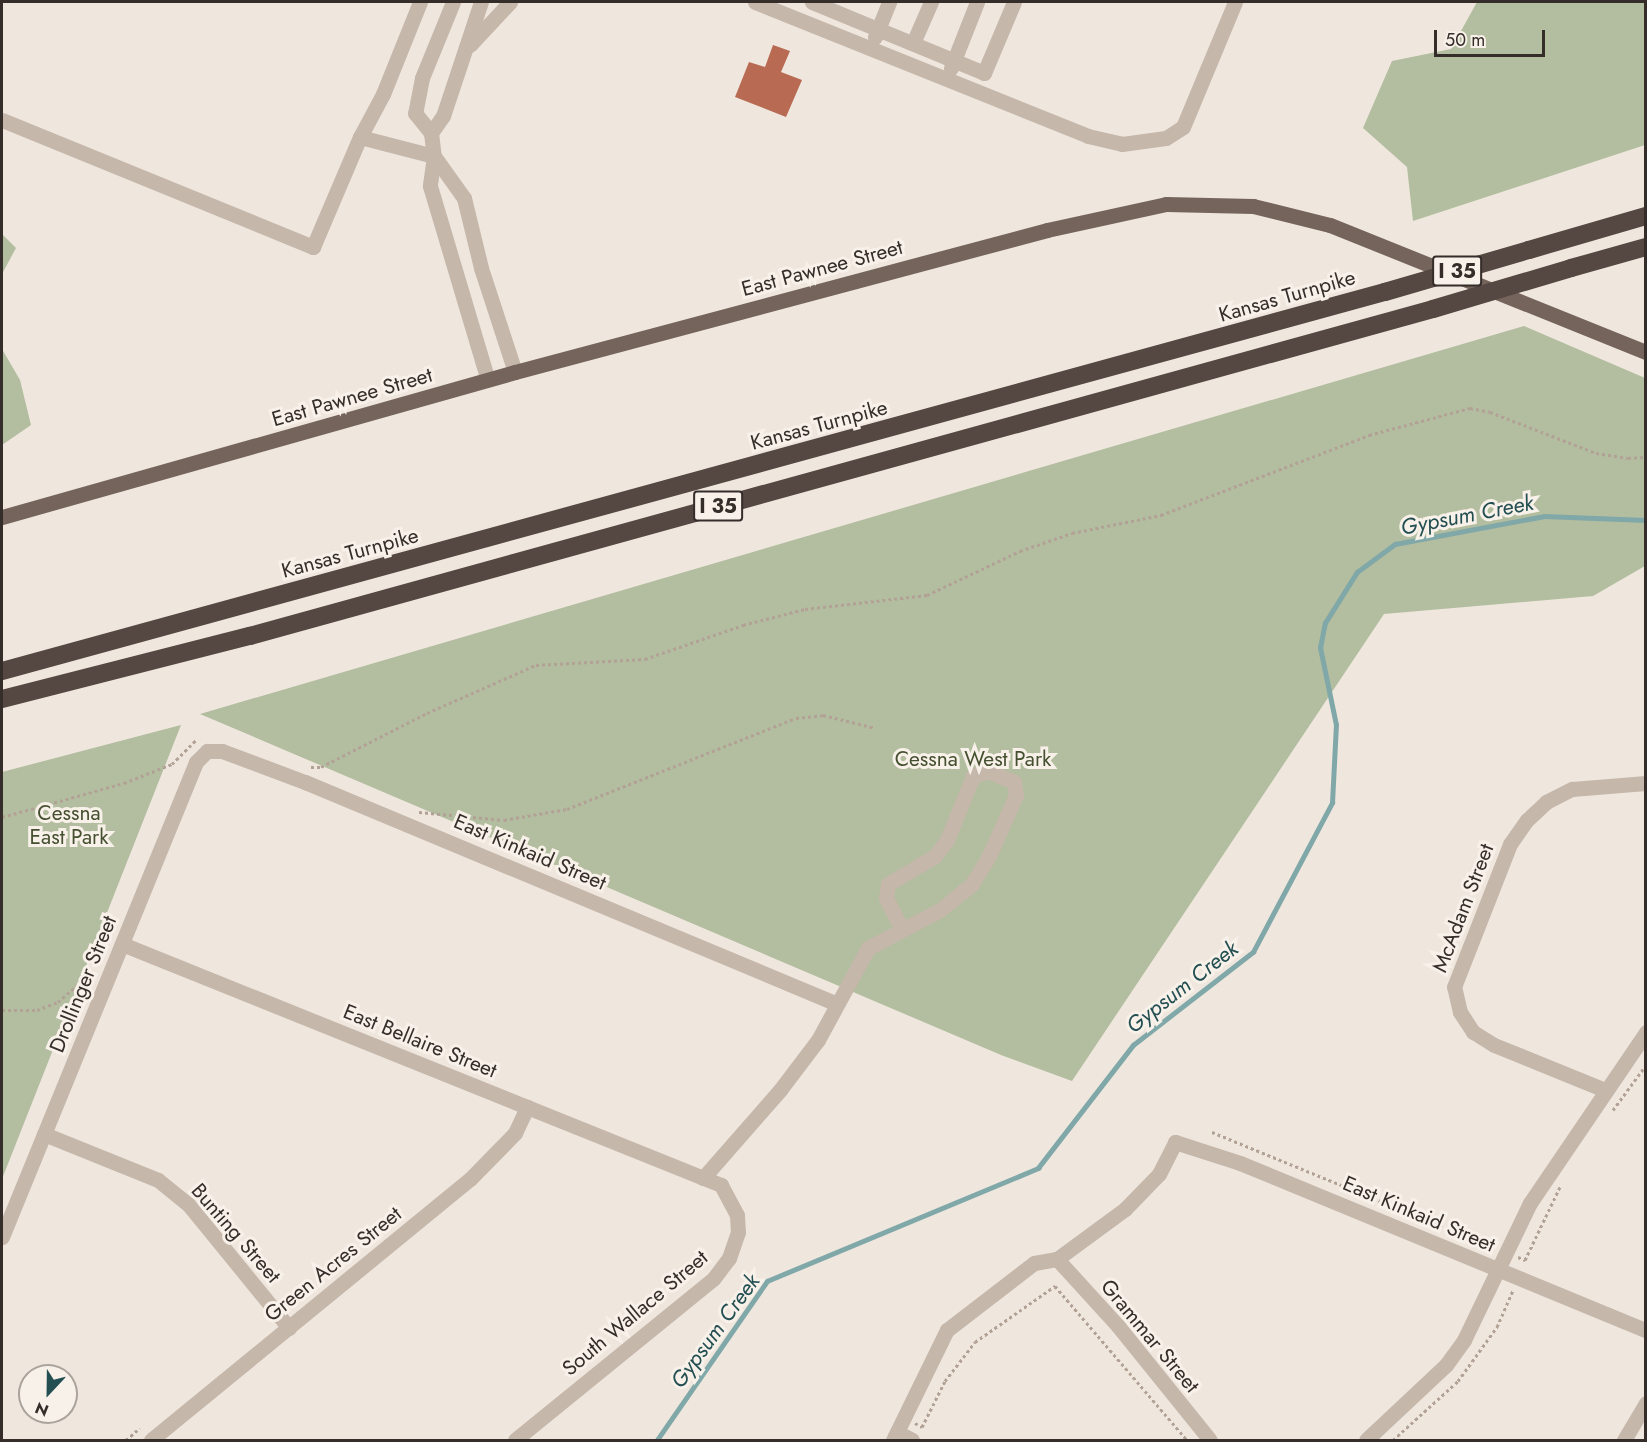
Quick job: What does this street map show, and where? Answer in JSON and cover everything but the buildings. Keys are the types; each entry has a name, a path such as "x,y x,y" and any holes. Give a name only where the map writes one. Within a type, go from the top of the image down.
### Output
{"highway":[{"name":"Kansas Turnpike","path":"2,671 1385,292 1646,216"},
{"name":"I 35","path":"2,699 250,636 1433,309 1646,247"}],"main road":[{"name":"East Pawnee Street","path":"2,517 515,372 1047,230 1166,204 1197,201 1253,206 1330,225 1646,352"}],"street":[{"path":"2,120 313,247 360,137 383,94 420,2"},
{"path":"453,2 422,78 415,113 431,133 434,156 430,186 488,380"},
{"path":"431,133 443,116 481,2"},
{"path":"464,52 510,2"},
{"path":"755,2 1088,136 1122,144 1166,138 1183,127 1235,2"},
{"path":"795,18 802,2"},
{"path":"812,2 841,7 878,29 984,73 1014,2"},
{"path":"870,48 889,2"},
{"path":"913,43 931,2"},
{"path":"947,79 976,2"},
{"path":"360,137 434,156 464,198 481,268 515,372"},
{"name":"Drollinger Street","path":"2,1237 196,762 206,744"},
{"name":"East Kinkaid Street","path":"206,744 305,782 835,1003"},
{"path":"703,1178 780,1090 818,1040 835,1003 868,948 901,928 940,910 972,884 989,856 1016,795 1014,782 988,771 973,777 947,840 935,856 888,884 886,898 901,928"},
{"name":"McAdam Street","path":"1605,1090 1494,1045 1473,1032 1460,1012 1454,987 1510,844 1527,820 1546,802 1572,789 1646,783"},
{"name":"East Bellaire Street","path":"122,944 703,1178"},
{"path":"1366,1440 1446,1365 1464,1340 1509,1253 1530,1203 1646,1032"},
{"name":"Green Acres Street","path":"152,1440 470,1179 515,1132 526,1107"},
{"name":"Bunting Street","path":"44,1134 158,1180 188,1204 289,1328"},
{"name":"East Kinkaid Street","path":"1057,1259 1125,1209 1159,1174 1175,1142 1240,1163 1646,1330"},
{"name":"South Wallace Street","path":"515,1440 713,1279 729,1258 738,1232 737,1215 721,1185 703,1178"},
{"path":"912,1440 895,1436 947,1330 1034,1263 1057,1259"},
{"name":"Grammar Street","path":"1057,1259 1118,1326 1210,1440"},
{"path":"1624,1440 1646,1403"}],"path":[{"path":"312,773 302,767 321,767 427,713 536,665 645,659 743,624 805,609 927,595 1020,552 1072,533 1198,504 1369,435 1470,408 1490,411 1596,453 1628,459 1646,457"},
{"path":"416,812 504,820 567,809 796,718 823,715 875,728"},
{"path":"2,817 124,783 172,764 194,740 206,744"},
{"path":"2,1010 37,1010 58,1002 95,969 109,974"},
{"path":"1609,1115 1646,1065"},
{"path":"1212,1132 1525,1260 1564,1178"},
{"path":"903,1418 922,1426 945,1381 975,1342 1055,1286 1187,1440"}],"green space":[{"path":"1477,2 1645,2 1645,145 1413,221 1407,167 1363,128 1392,61 1451,49"},
{"path":"2,234 16,248 2,274"},
{"name":"Cessna West Park","path":"1524,326 1645,378 1645,566 1593,596 1384,614 1072,1081 1001,1055 200,714"},
{"path":"2,349 20,380 31,425 2,445"},
{"name":"Cessna East Park","path":"181,725 2,1179 2,772"}],"waterway":[{"name":"Gypsum Creek","path":"657,1440 767,1281 1038,1168 1133,1045 1253,952 1332,803 1336,725 1320,648 1325,623 1357,572 1395,544 1544,516 1646,520"}]}
